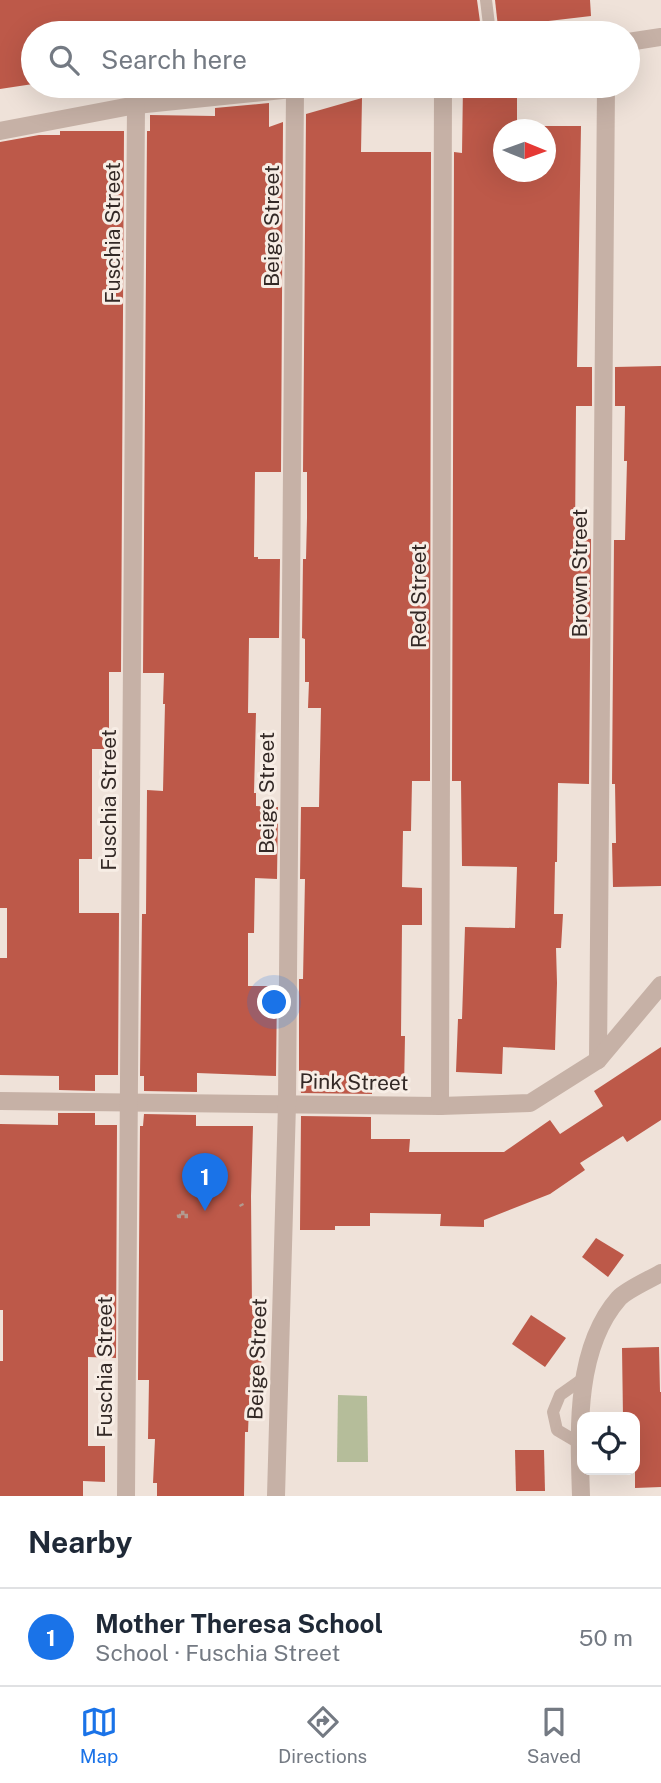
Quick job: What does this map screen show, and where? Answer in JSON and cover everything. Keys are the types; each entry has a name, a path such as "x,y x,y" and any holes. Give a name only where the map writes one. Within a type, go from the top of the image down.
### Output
{"street":[{"path":"640,40 661,37"},
{"path":"0,131 136,104 204,98"},
{"name":"Beige Street","path":"276,1496 287,1104 295,98"},
{"name":"Red Street","path":"440,1106 443,98"},
{"name":"Brown Street","path":"598,1060 606,98"},
{"name":"Fuschia Street","path":"126,1496 136,104"},
{"name":"Pink Street","path":"0,1101 440,1106 530,1103 598,1060 661,985"},
{"path":"581,1412 584,1378 597,1331 620,1297 661,1273"},
{"path":"580,1475 581,1496"}],"lane":[{"path":"486,0 489,21"},
{"path":"577,1442 557,1430 553,1412 559,1395 584,1378"}],"green space":[{"path":"338,1395 367,1396 368,1462 337,1462"}],"building":[{"path":"0,0 477,0 480,21 21,21 21,86 0,89"},
{"path":"495,0 590,0 591,16 549,21 497,21"},
{"path":"362,98 361,152 431,152 430,781 412,781 411,831 403,831 402,887 422,888 422,925 402,925 401,1036 405,1036 404,1088 372,1087 372,1094 301,1093 299,979 303,979 305,879 300,879 301,807 319,807 321,708 308,708 309,682 305,682 305,639 302,638 303,559 306,559 307,518 307,472 303,472 306,114"},
{"path":"463,98 517,98 517,119 493,119 493,182 556,182 556,126 581,126 577,367 592,367 592,406 576,406 575,538 591,539 589,784 558,783 554,914 563,914 561,948 556,948 555,1050 503,1047 502,1074 456,1072 458,1019 462,1019 465,927 515,928 517,867 462,866 461,781 452,781 454,152 462,153"},
{"path":"269,103 269,127 283,122 281,472 255,472 254,557 280,559 279,638 249,638 248,713 256,713 256,806 278,807 277,879 255,878 254,933 248,933 248,986 277,986 276,1076 197,1073 197,1092 144,1091 144,1076 140,1076 147,790 163,791 165,704 164,673 143,673 147,131 150,131 150,115 215,116 215,108"},
{"path":"60,131 124,131 121,672 109,672 109,749 92,749 92,859 79,859 79,913 119,913 118,1075 95,1075 95,1091 59,1090 59,1076 0,1075 0,958 7,958 7,908 0,908 0,142 39,135 60,135"},
{"path":"661,366 661,886 613,887 612,843 616,843 615,784 612,784 614,540 625,540 627,461 624,461 625,406 615,406 615,367"},
{"path":"661,1047 661,1120 627,1142 623,1136 580,1163 585,1170 550,1194 484,1220 484,1227 440,1226 441,1214 370,1213 370,1226 300,1230 301,1116 371,1117 371,1139 410,1139 409,1152 504,1152 550,1120 560,1134 603,1106 594,1091"},
{"path":"58,1113 95,1113 95,1125 117,1125 116,1358 88,1357 88,1446 105,1446 105,1482 83,1481 83,1496 0,1496 0,1361 3,1361 3,1310 0,1310 0,1124 58,1125"},
{"path":"144,1114 196,1115 196,1126 253,1126 252,1310 262,1310 261,1381 250,1381 248,1432 245,1432 244,1496 157,1496 157,1483 153,1483 155,1439 148,1439 149,1380 138,1380 140,1126 143,1126"},
{"path":"596,1238 624,1255 608,1277 582,1257"},
{"path":"531,1315 566,1338 545,1367 512,1344"},
{"path":"659,1347 661,1487 635,1488 635,1475 640,1475 640,1412 623,1412 622,1348"},
{"path":"515,1450 544,1450 545,1491 516,1491"}],"place":[{"name":"Mother Theresa School","path":"205,1211"}]}
